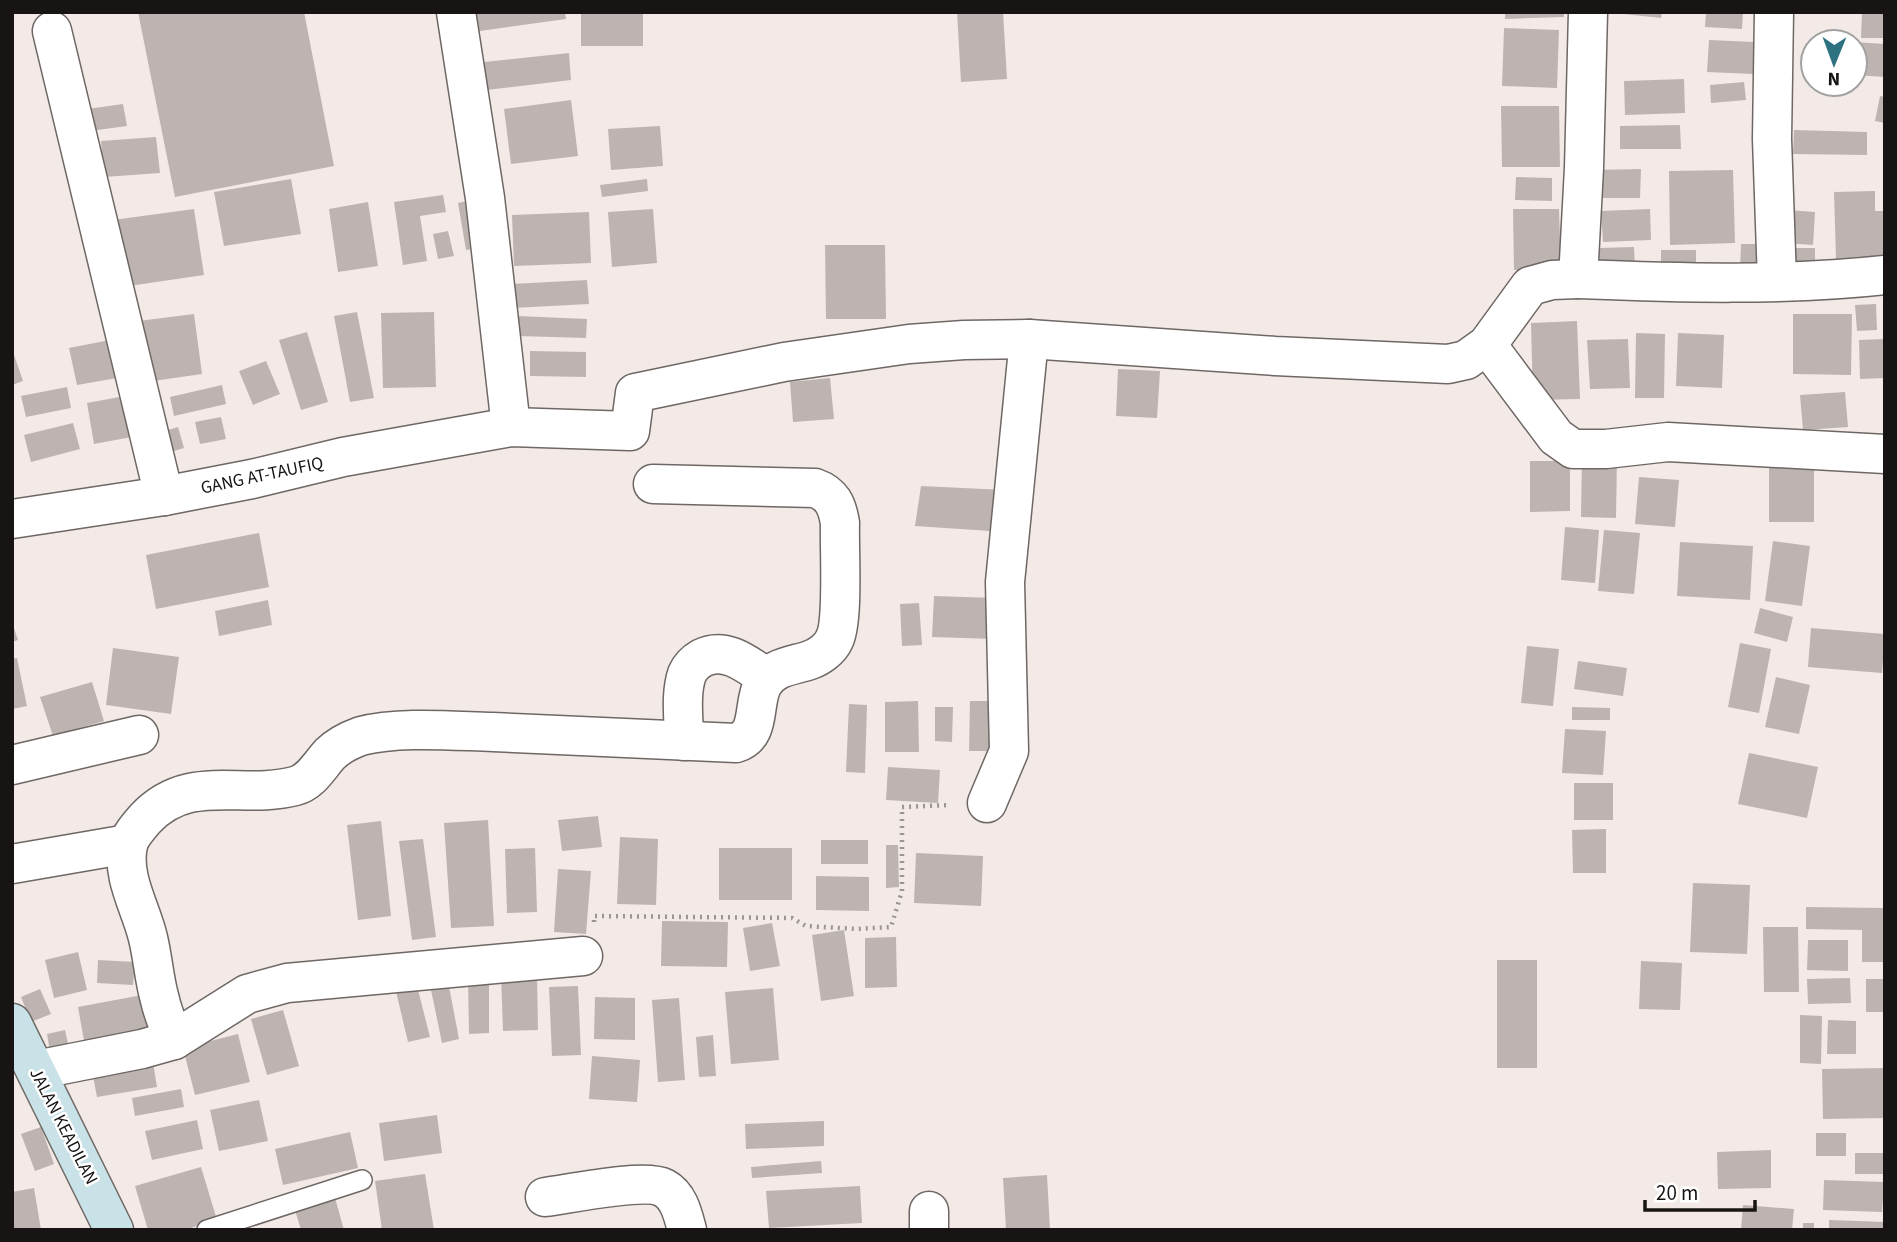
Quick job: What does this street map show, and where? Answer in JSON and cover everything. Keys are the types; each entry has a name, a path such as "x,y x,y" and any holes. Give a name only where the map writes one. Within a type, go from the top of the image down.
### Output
{"main road":[{"name":"JALAN KEADILAN","path":"13,1028 114,1230"}],"street":[{"path":"456,12 485,198 511,426"},
{"path":"1578,279 1588,12"},
{"path":"1774,12 1772,138 1777,281"},
{"path":"52,31 164,496"},
{"path":"987,803 1009,751 1005,582 1029,339 1419,364 1448,363 1466,360 1487,345 1530,286 1552,280 1777,281 1885,275"},
{"name":"GANG AT-TAUFIQ","path":"12,519 164,496 252,479 343,457 511,426 630,431 635,393 784,362 909,344 1029,339"},
{"path":"1487,345 1556,438 1573,449 1606,449 1649,442 1668,442 1885,454"},
{"path":"174,1040 160,1000 147,936 132,891 128,852 153,811 177,795 195,791 297,786 305,782 331,752 346,742 385,732 466,731 736,743 744,741 752,730 759,695 767,678 791,664 812,660 834,641 838,631 840,523 833,500 825,491 814,488 653,484"},
{"path":"684,741 683,694 687,673 695,662 707,656 729,656 741,660 767,678"},
{"path":"12,765 139,735"},
{"path":"12,864 128,852"},
{"path":"12,881 128,852"},
{"path":"36,1070 174,1040 247,994 287,983 583,956"},
{"path":"545,1197 639,1185 664,1188 681,1206 687,1230"}],"lane":[{"path":"207,1230 362,1180"}],"path":[{"path":"583,956 594,956 594,916 792,918 806,926 891,928 902,891 902,807 987,803"}],"building":[{"path":"138,12 304,12 334,166 175,197"},
{"path":"463,12 565,12 566,19 466,33"},
{"path":"581,12 643,12 643,46 581,46"},
{"path":"957,12 1003,12 1007,79 961,82"},
{"path":"1505,12 1564,12 1564,17 1505,19"},
{"path":"1624,12 1662,12 1661,18"},
{"path":"1706,12 1743,12 1742,29 1705,27"},
{"path":"1862,12 1885,12 1885,38 1869,38 1869,28 1861,28"},
{"path":"1504,28 1559,30 1557,88 1502,86"},
{"path":"1709,40 1754,42 1753,74 1707,72"},
{"path":"1869,43 1885,44 1885,77 1869,76"},
{"path":"569,53 571,80 478,91 475,63"},
{"path":"1684,79 1685,113 1625,115 1624,81"},
{"path":"1744,82 1746,100 1711,103 1710,85"},
{"path":"1880,96 1885,97 1885,123 1875,121"},
{"path":"571,100 578,156 511,164 504,109"},
{"path":"123,104 127,126 90,131 87,109"},
{"path":"1501,106 1559,106 1560,167 1502,167"},
{"path":"1680,125 1681,149 1620,149 1620,126"},
{"path":"660,126 663,166 611,170 608,129"},
{"path":"1794,130 1867,132 1867,155 1793,154"},
{"path":"156,137 160,173 104,177 101,141"},
{"path":"1641,169 1640,198 1594,198 1594,170"},
{"path":"1733,170 1735,243 1670,245 1669,171"},
{"path":"1516,177 1552,178 1552,201 1515,200"},
{"path":"291,179 301,234 224,246 214,192"},
{"path":"647,179 648,191 602,197 600,185"},
{"path":"1875,191 1875,211 1885,211 1885,258 1836,259 1834,192"},
{"path":"443,195 446,212 420,216 427,261 403,265 394,202"},
{"path":"475,199 484,247 466,250 458,203"},
{"path":"368,202 378,266 338,272 329,209"},
{"path":"194,209 204,275 122,287 113,220"},
{"path":"653,209 657,263 612,267 608,212"},
{"path":"1513,209 1559,209 1561,269 1514,270"},
{"path":"1650,209 1651,240 1603,242 1601,211"},
{"path":"1788,210 1815,212 1813,245 1785,243"},
{"path":"589,212 591,263 514,266 512,215"},
{"path":"448,231 454,256 438,259 433,234"},
{"path":"1741,244 1762,244 1761,273 1740,272"},
{"path":"825,245 885,245 886,319 826,319"},
{"path":"1634,247 1635,269 1600,270 1599,248"},
{"path":"1789,248 1815,248 1815,274 1789,274"},
{"path":"1661,250 1696,250 1696,274 1661,274"},
{"path":"587,280 589,304 513,308 512,284"},
{"path":"1876,304 1877,330 1857,331 1855,305"},
{"path":"357,312 374,398 350,402 334,316"},
{"path":"434,312 436,387 383,388 381,313"},
{"path":"194,314 202,374 139,383 131,322"},
{"path":"1793,314 1852,314 1851,375 1793,374"},
{"path":"518,316 587,319 586,338 518,336"},
{"path":"1577,321 1580,399 1533,400 1531,323"},
{"path":"307,332 328,402 301,410 279,340"},
{"path":"1636,333 1665,334 1664,398 1635,398"},
{"path":"1678,333 1724,335 1722,388 1676,386"},
{"path":"1628,339 1630,388 1590,389 1587,340"},
{"path":"1885,339 1885,378 1860,379 1859,340"},
{"path":"110,340 117,378 77,385 69,348"},
{"path":"12,349 23,381 12,385"},
{"path":"530,351 586,352 586,377 530,376"},
{"path":"266,361 280,394 253,405 239,371"},
{"path":"1118,369 1160,371 1157,418 1116,416"},
{"path":"830,378 834,419 793,422 790,382"},
{"path":"222,385 226,404 174,416 170,397"},
{"path":"67,387 71,408 26,417 21,396"},
{"path":"1845,392 1848,427 1803,430 1800,395"},
{"path":"130,395 137,436 94,444 87,403"},
{"path":"221,417 226,439 200,444 195,422"},
{"path":"73,423 80,449 31,462 24,435"},
{"path":"178,427 184,448 158,456 151,435"},
{"path":"1582,456 1617,457 1616,518 1581,517"},
{"path":"1530,461 1570,461 1570,511 1530,512"},
{"path":"1769,461 1814,461 1814,522 1769,522"},
{"path":"1639,477 1679,480 1675,527 1635,524"},
{"path":"921,486 1005,490 1005,532 915,526"},
{"path":"1565,527 1599,530 1595,583 1561,580"},
{"path":"1604,530 1640,533 1634,594 1598,591"},
{"path":"259,533 269,587 156,609 146,555"},
{"path":"1773,541 1810,546 1802,606 1765,601"},
{"path":"1680,542 1753,546 1750,600 1677,596"},
{"path":"934,596 996,598 994,639 932,637"},
{"path":"268,600 272,625 219,636 215,611"},
{"path":"919,603 922,645 902,646 900,604"},
{"path":"1760,608 1793,617 1787,642 1754,633"},
{"path":"12,622 18,640 12,642"},
{"path":"1811,628 1885,634 1882,673 1808,667"},
{"path":"1740,643 1771,649 1759,713 1728,707"},
{"path":"1527,646 1559,649 1553,706 1521,703"},
{"path":"113,648 179,657 171,714 106,705"},
{"path":"17,658 27,706 12,709 12,659"},
{"path":"1578,661 1627,668 1623,696 1574,689"},
{"path":"1776,677 1810,685 1799,734 1765,727"},
{"path":"92,682 104,721 53,736 40,697"},
{"path":"918,701 919,752 885,752 885,702"},
{"path":"970,701 1004,701 1003,751 969,751"},
{"path":"849,704 867,705 865,773 846,772"},
{"path":"935,707 953,707 952,742 935,741"},
{"path":"1572,707 1610,708 1610,720 1572,720"},
{"path":"1565,729 1606,731 1603,775 1562,773"},
{"path":"1749,753 1818,767 1807,818 1738,804"},
{"path":"888,767 940,770 938,803 886,800"},
{"path":"1574,783 1613,783 1613,820 1574,820"},
{"path":"598,816 602,847 562,851 558,820"},
{"path":"488,820 494,926 451,928 444,823"},
{"path":"381,821 391,916 358,920 347,825"},
{"path":"1606,829 1606,873 1573,873 1572,830"},
{"path":"620,837 658,839 656,905 617,904"},
{"path":"423,839 436,937 412,940 399,841"},
{"path":"821,840 868,840 868,864 821,864"},
{"path":"886,845 898,845 899,887 886,888"},
{"path":"535,848 537,912 507,913 505,849"},
{"path":"719,848 792,848 792,900 719,900"},
{"path":"916,853 983,856 981,906 914,903"},
{"path":"558,869 591,871 586,934 554,932"},
{"path":"816,876 869,877 869,911 816,910"},
{"path":"1693,883 1750,885 1747,954 1690,952"},
{"path":"1806,907 1885,908 1885,962 1862,962 1862,930 1806,929"},
{"path":"662,921 728,922 727,967 661,966"},
{"path":"772,923 780,966 750,971 743,928"},
{"path":"1763,927 1798,927 1799,992 1764,992"},
{"path":"844,930 854,996 821,1001 812,935"},
{"path":"896,937 897,987 865,988 865,938"},
{"path":"1808,940 1848,940 1848,971 1807,970"},
{"path":"78,952 87,990 54,998 45,960"},
{"path":"98,960 135,962 133,985 97,983"},
{"path":"1497,960 1537,960 1537,1068 1497,1068"},
{"path":"1641,961 1682,963 1680,1010 1639,1009"},
{"path":"537,973 538,1030 503,1031 501,974"},
{"path":"415,978 430,1037 408,1042 394,983"},
{"path":"468,978 489,978 489,1033 469,1034"},
{"path":"1850,978 1851,1003 1808,1004 1807,979"},
{"path":"1866,979 1885,979 1885,1012 1866,1012"},
{"path":"448,981 459,1039 442,1043 430,985"},
{"path":"578,986 581,1055 552,1056 549,987"},
{"path":"773,988 779,1060 731,1064 725,992"},
{"path":"40,989 51,1014 31,1022 21,997"},
{"path":"142,995 149,1035 85,1046 78,1007"},
{"path":"595,997 635,998 635,1040 594,1039"},
{"path":"679,998 685,1080 658,1082 652,1000"},
{"path":"283,1010 299,1066 267,1075 251,1019"},
{"path":"1800,1015 1822,1016 1821,1064 1800,1063"},
{"path":"1828,1020 1856,1021 1856,1054 1827,1054"},
{"path":"65,1030 69,1048 50,1052 47,1034"},
{"path":"238,1034 250,1082 195,1095 183,1048"},
{"path":"713,1035 716,1076 699,1077 696,1037"},
{"path":"152,1056 157,1087 97,1097 91,1066"},
{"path":"592,1056 640,1060 637,1102 589,1099"},
{"path":"1885,1068 1885,1118 1823,1119 1822,1069"},
{"path":"181,1089 184,1107 135,1116 132,1098"},
{"path":"259,1100 268,1141 219,1151 210,1110"},
{"path":"437,1115 442,1153 384,1161 379,1123"},
{"path":"197,1120 203,1149 152,1160 145,1131"},
{"path":"824,1121 824,1146 746,1149 745,1124"},
{"path":"41,1127 54,1164 35,1171 21,1134"},
{"path":"350,1132 358,1168 283,1185 275,1149"},
{"path":"1816,1133 1846,1133 1846,1156 1816,1156"},
{"path":"1771,1150 1771,1188 1718,1189 1717,1152"},
{"path":"1855,1153 1885,1153 1885,1174 1855,1174"},
{"path":"821,1161 822,1173 752,1178 751,1167"},
{"path":"201,1167 217,1220 184,1230 148,1230 135,1186"},
{"path":"425,1174 434,1230 382,1230 375,1181"},
{"path":"1047,1175 1050,1230 1006,1230 1003,1178"},
{"path":"1824,1180 1884,1182 1882,1212 1823,1210"},
{"path":"860,1186 862,1223 769,1228 766,1191"},
{"path":"34,1188 41,1230 12,1230 12,1192"},
{"path":"335,1198 344,1230 301,1230 295,1210"},
{"path":"1743,1205 1794,1209 1792,1230 1741,1230"},
{"path":"1829,1220 1885,1222 1885,1230 1829,1230"},
{"path":"1803,1223 1814,1223 1814,1230 1803,1230"}]}
